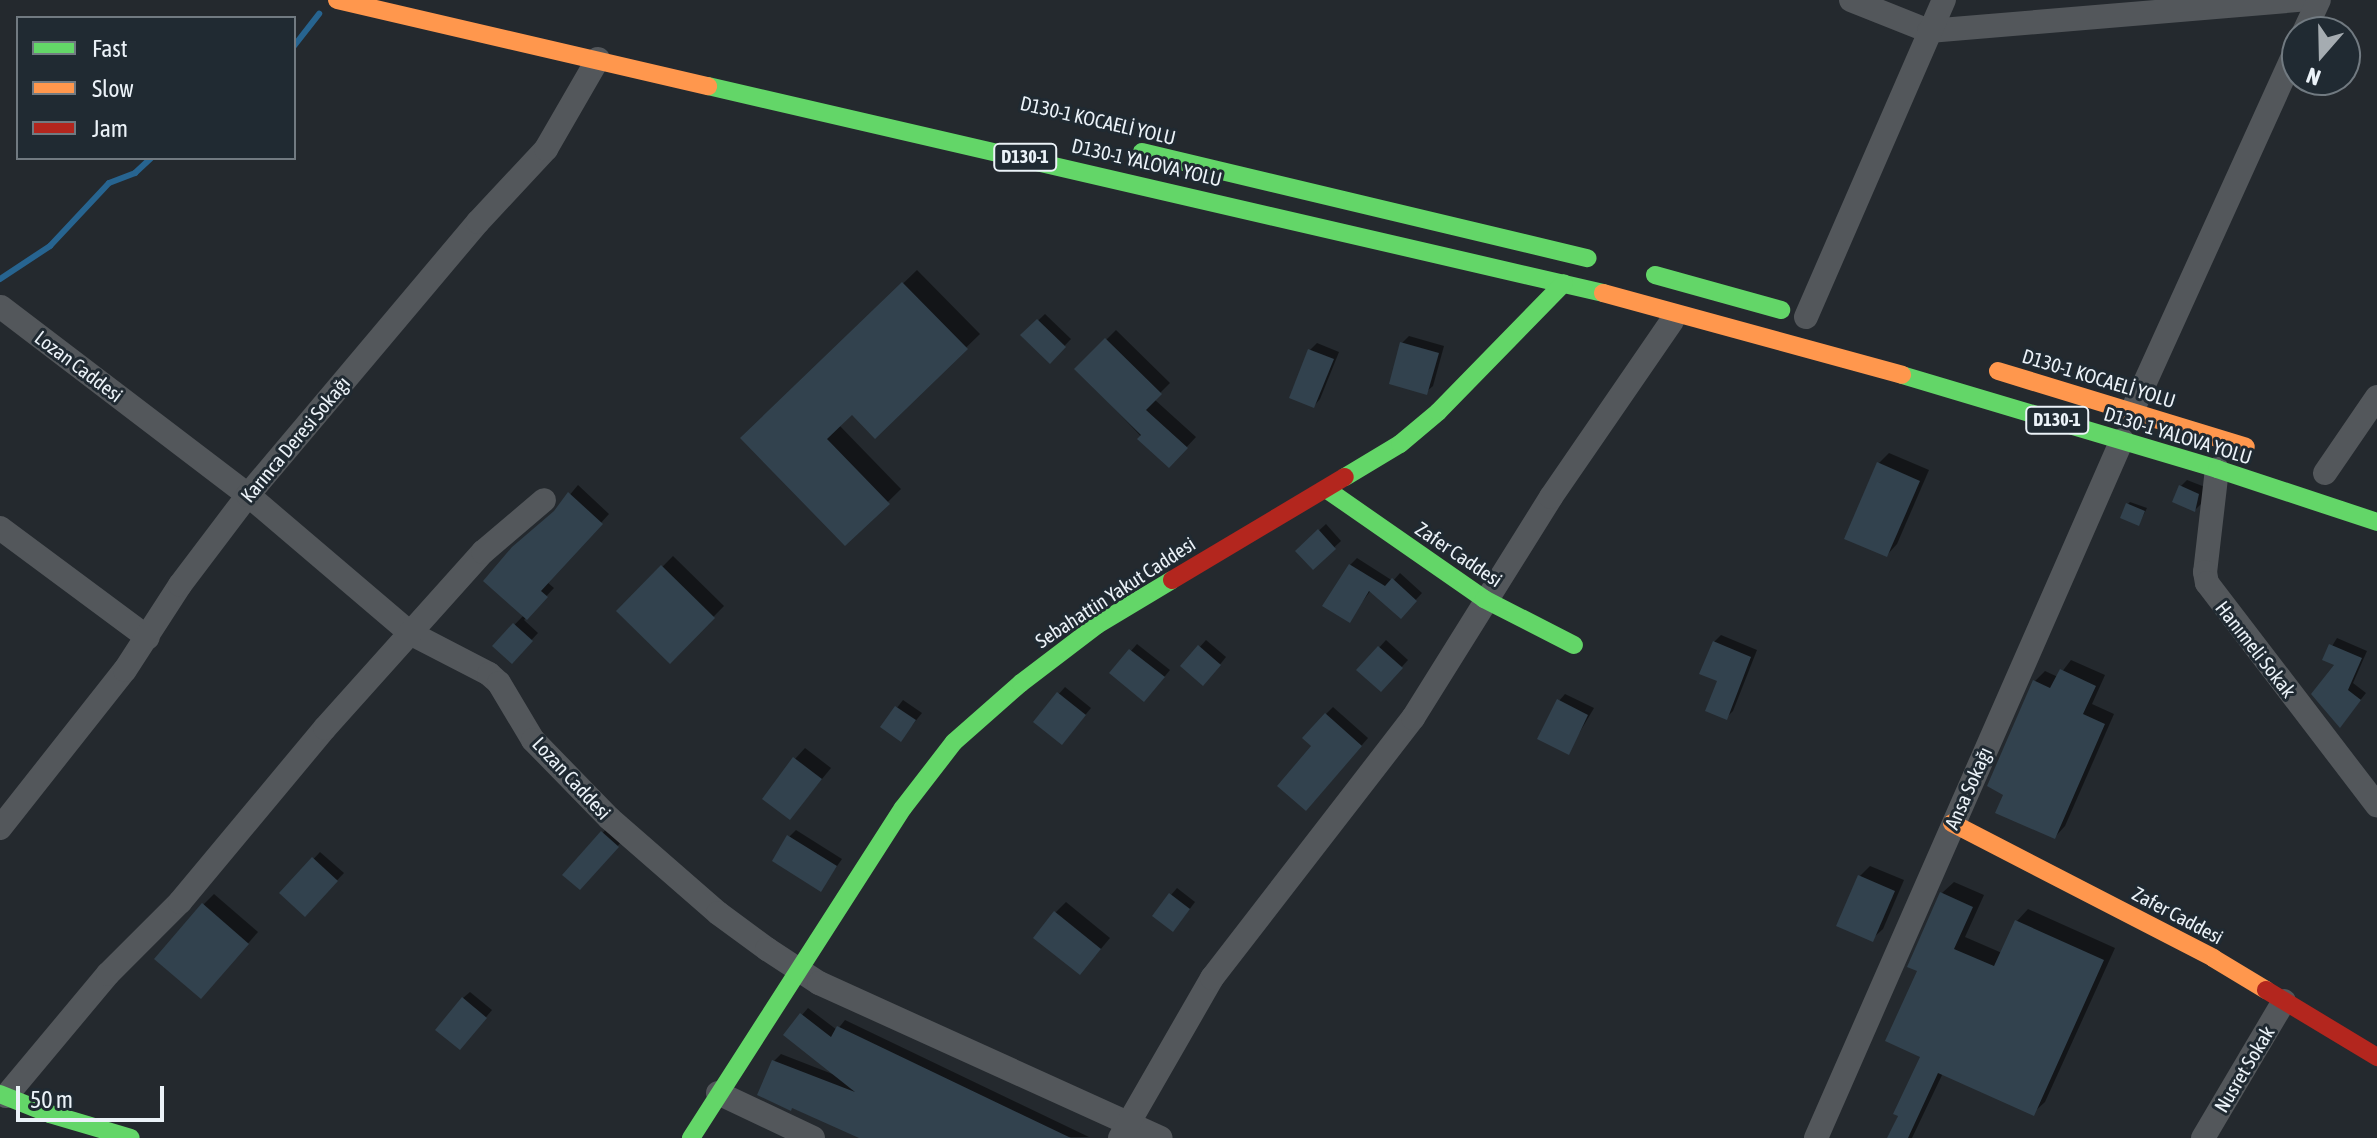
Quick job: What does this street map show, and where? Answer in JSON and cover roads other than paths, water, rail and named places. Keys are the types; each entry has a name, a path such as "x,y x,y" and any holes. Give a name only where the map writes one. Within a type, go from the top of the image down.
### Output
{"main road":[{"name":"D130-1 YALOVA YOLU","path":"337,0 1735,328 2119,446 2217,469 2377,522"},
{"name":"D130-1 KOCAELİ YOLU","path":"1118,147 1612,264"},
{"path":"1643,272 1816,320"},
{"name":"Sebahattin Yakut Caddesi","path":"691,1138 918,785 973,724 1059,652 1097,625 1326,489 1421,428 1559,288"},
{"name":"D130-1 KOCAELİ YOLU","path":"1973,364 2265,453"},
{"name":"Zafer Caddesi","path":"1326,489 1484,599 1574,645"},
{"name":"Zafer Caddesi","path":"1952,823 2213,958 2377,1057"},
{"path":"2,1100 131,1138"}],"street":[{"path":"1851,0 1929,31 2300,0"},
{"path":"1816,320 1929,31 1944,0"},
{"name":"Karınca Deresi Sokağı","path":"0,828 148,638 180,585 248,495 438,268 546,149 598,59"},
{"path":"2132,411 2281,83"},
{"path":"1559,288 2119,446"},
{"name":"Lozan Caddesi","path":"1,307 248,495 410,633 489,674 499,683 533,740 609,818 718,913 799,973 1124,1130 1161,1138"},
{"path":"1124,1130 1212,978 1413,718 1484,599 1672,321"},
{"path":"2325,473 2377,397"},
{"name":"Ansa Sokağı","path":"1816,1138 2119,446"},
{"name":"Hanımeli Sokak","path":"2217,469 2205,572 2207,583 2377,805"},
{"path":"2,1100 108,974 180,902 325,728 483,552 544,500"},
{"path":"0,528 148,638"},
{"name":"Nusret Sokak","path":"2203,1138 2284,1001"},
{"path":"718,1093 813,1138"}],"waterway":[{"path":"296,43 319,14"},
{"path":"0,279 50,246 109,183 135,173 149,160"}]}
